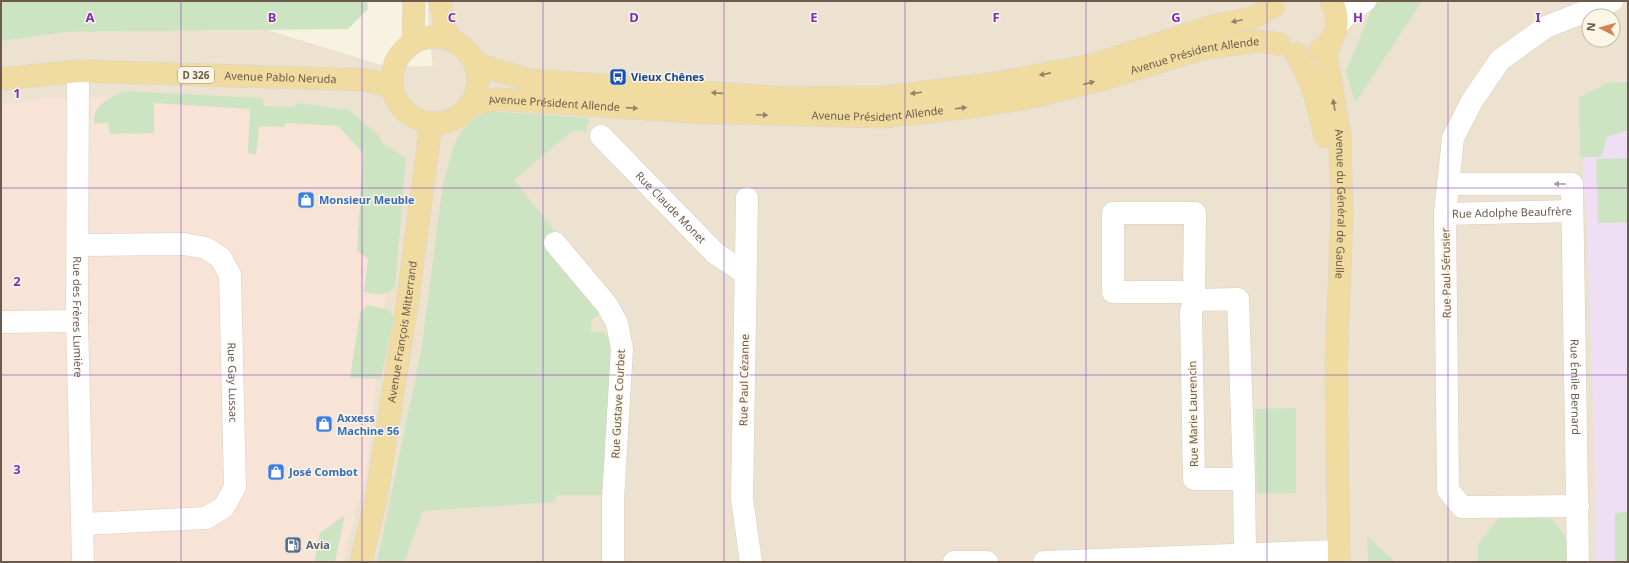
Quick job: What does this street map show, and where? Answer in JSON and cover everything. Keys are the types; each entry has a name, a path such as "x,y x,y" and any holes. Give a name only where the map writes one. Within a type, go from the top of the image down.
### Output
{"main road":[{"path":"413,43 414,1"},
{"path":"440,1 448,39"},
{"path":"1331,1 1335,8 1337,19 1334,33"},
{"name":"Avenue Président Allende","path":"475,64 530,80 785,98 884,97 990,84 1093,65 1213,26 1252,18 1275,4"},
{"name":"Avenue du Général de Gaulle","path":"1275,4 1271,13 1270,24 1273,34 1288,49 1306,71 1320,109 1327,148 1329,276 1336,367"},
{"name":"Avenue Président Allende","path":"468,106 497,99 691,112 883,117 979,106 1038,96 1107,78 1205,48 1258,41 1312,54 1322,49 1334,33"},
{"name":"Avenue du Général de Gaulle","path":"1334,33 1326,54 1340,136 1342,214 1336,367 1338,556"},
{"path":"427,38 448,39 465,49 475,64 478,83 474,100 461,114 449,122 432,124 413,118 398,104 391,86 393,69 399,55 413,43 427,38"},
{"name":"Avenue Pablo Neruda","path":"1,79 78,71 365,80 391,86"},
{"name":"Avenue François Mitterrand","path":"361,562 377,491 407,305 432,124"}],"street":[{"path":"1334,33 1353,9 1365,1"},
{"name":"Rue Paul Sérusier","path":"1578,506 1462,507 1448,490 1445,214 1453,138 1472,101 1500,60 1546,27 1612,1"},
{"name":"Rue des Frères Lumière","path":"78,71 77,321 83,562"},
{"name":"Rue Claude Monet","path":"601,136 715,253 745,273"},
{"name":"Rue Adolphe Beaufrère","path":"1445,214 1572,211 1572,184 1448,184"},
{"name":"Rue Paul Cézanne","path":"747,198 742,499 751,562"},
{"name":"Rue Émile Bernard","path":"1572,211 1578,562"},
{"name":"Rue Marie Laurencin","path":"1244,478 1194,479 1191,311 1195,296 1195,213 1113,213 1113,292 1195,296 1238,299 1244,478 1245,554"},
{"name":"Rue Gustave Courbet","path":"555,243 607,305 617,323 622,349 613,499 613,562"},
{"name":"Rue Gay Lussac","path":"78,246 184,244 206,248 221,258 230,275 236,487 224,507 206,518 83,524"},
{"path":"1,322 77,321"},
{"path":"1044,562 1245,554 1338,556"},
{"path":"954,562 987,562"}],"shaded area":[{"path":"428,1 1628,1 1628,562 1,562 1,41 68,32 267,30 388,67 433,66 429,37"},
{"path":"1628,77 1628,562 1596,562 1596,507 1587,220 1583,174 1585,113 1592,99"},
{"path":"133,97 346,116 400,162 366,474 343,562 1,562 1,105 46,98"}],"green space":[{"path":"1,1 367,1 368,9 348,29 68,32 1,41"},
{"path":"1382,1 1422,1 1355,103 1346,71 1373,6"},
{"path":"1628,82 1628,130 1607,137 1601,157 1580,157 1579,97 1607,83"},
{"path":"124,91 262,98 264,106 295,107 296,103 349,110 378,135 382,143 406,158 395,288 382,295 364,292 368,259 357,251 363,153 338,126 286,123 284,127 259,126 256,155 248,153 250,109 154,103 154,133 110,134 108,123 94,124 94,117 99,106 108,99"},
{"path":"490,111 590,118 586,132 573,130 514,180 557,234 603,312 591,320 591,332 602,332 613,340 603,495 556,495 555,502 423,511 404,562 377,562 421,352 443,184 454,145 463,129 475,118"},
{"path":"1628,158 1628,222 1598,223 1596,159"},
{"path":"367,305 390,310 393,319 381,379 350,378 360,313"},
{"path":"1296,408 1296,493 1257,494 1255,409"},
{"path":"1628,512 1628,562 1615,562 1615,513"},
{"path":"345,515 335,562 314,562 320,533"},
{"path":"1501,516 1552,519 1563,534 1567,543 1568,562 1478,562 1478,544"},
{"path":"1367,536 1395,562 1368,562"}],"place":[{"name":"Vieux Chênes","path":"618,77"},
{"name":"Monsieur Meuble","path":"306,200"},
{"name":"Axxess Machine 56","path":"324,424"},
{"name":"José Combot","path":"276,472"},
{"name":"Avia","path":"293,545"}]}
